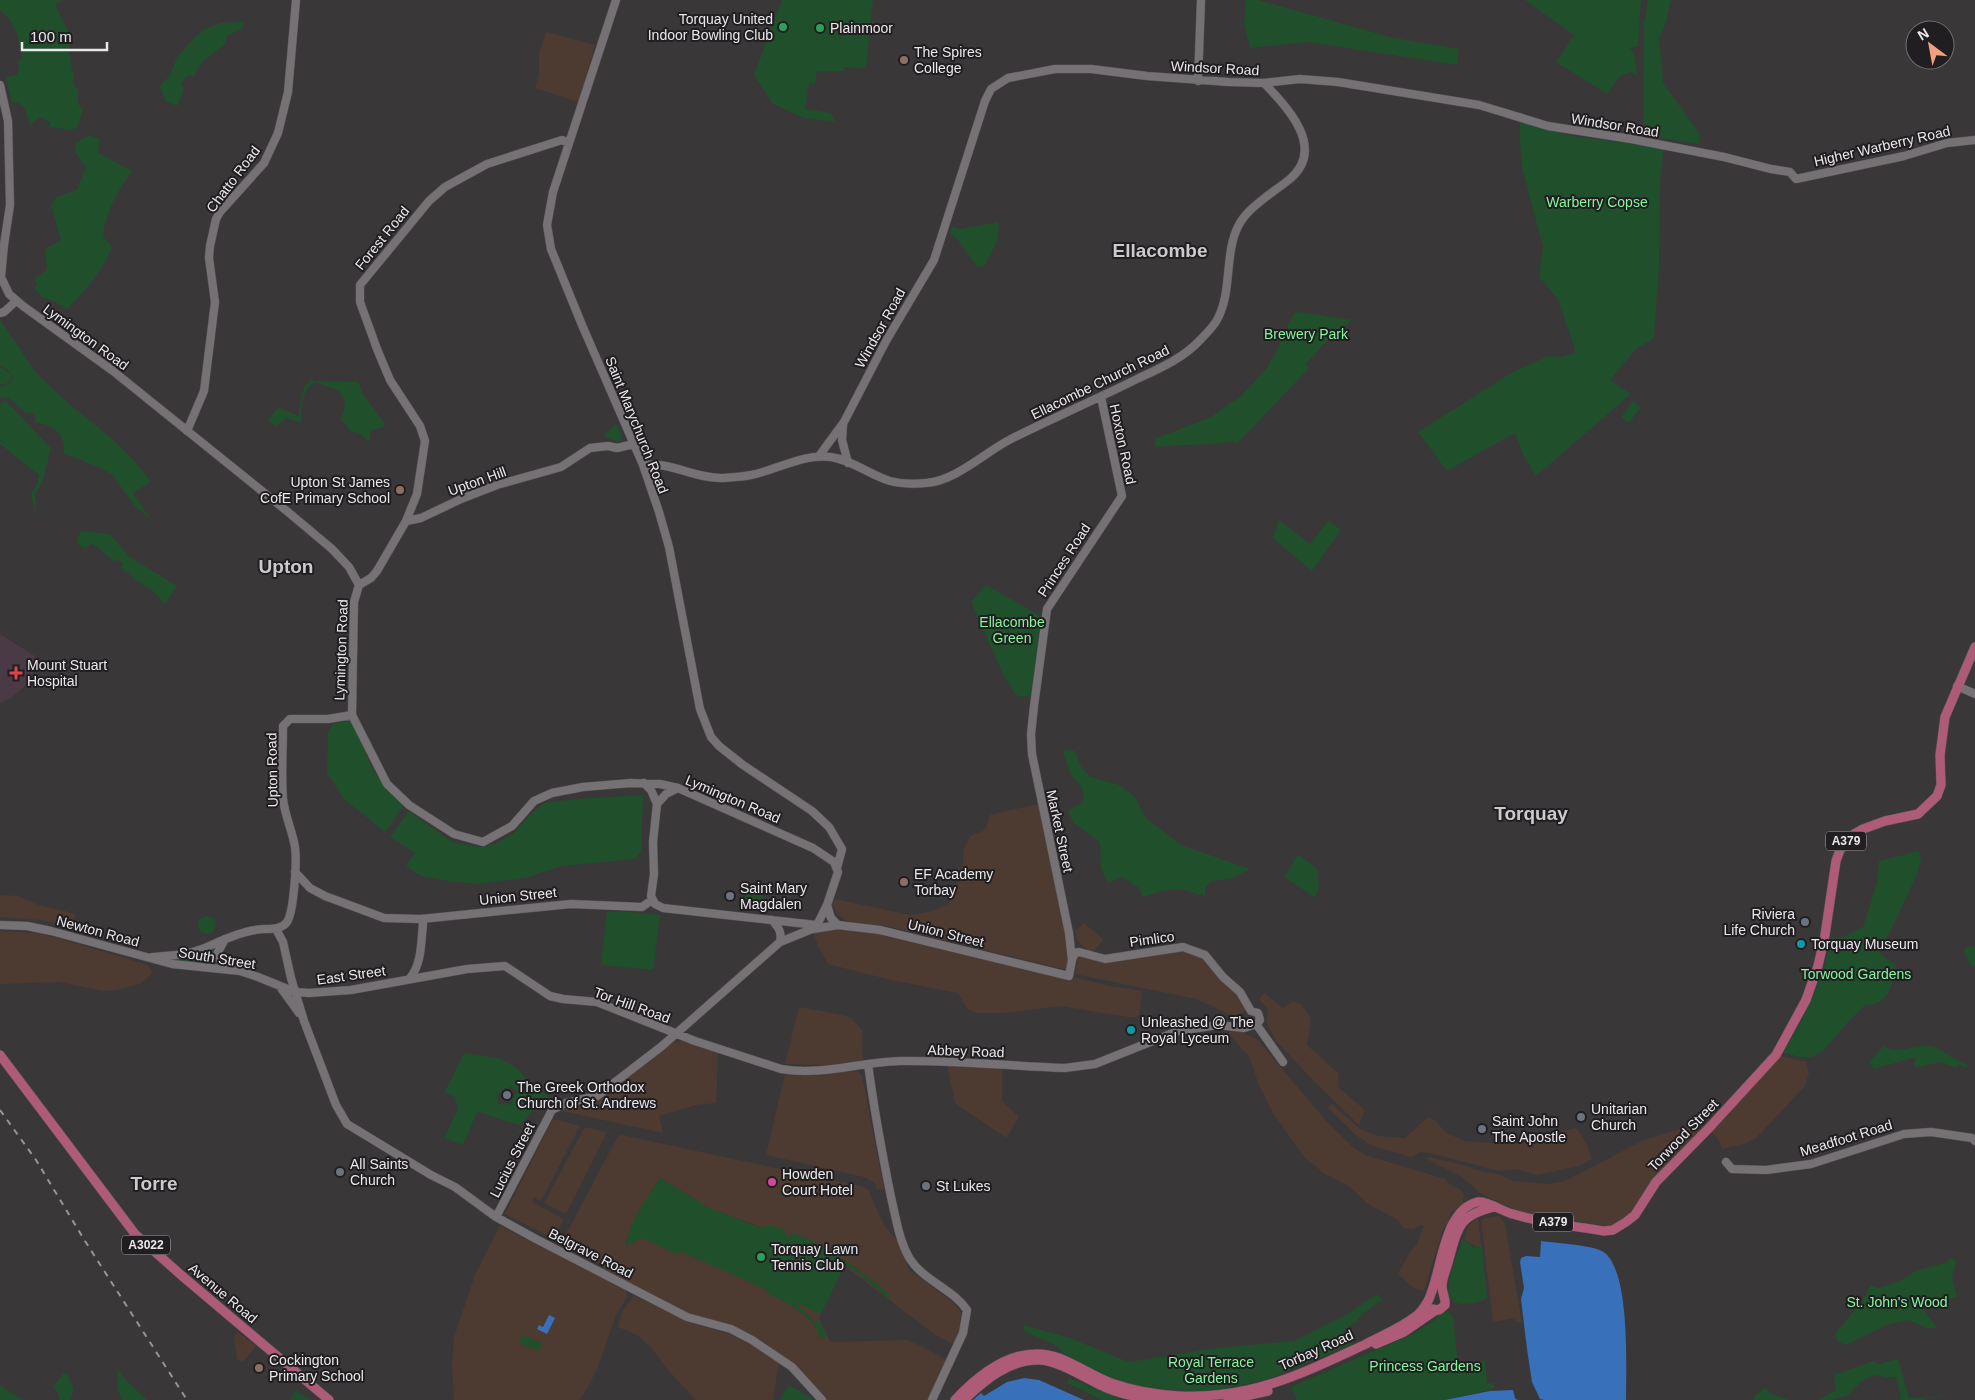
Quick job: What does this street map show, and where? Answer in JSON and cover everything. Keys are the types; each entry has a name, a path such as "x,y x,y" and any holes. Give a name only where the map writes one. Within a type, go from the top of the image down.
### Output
{"main road":[{"name":"A379","path":"1957,686 1975,647"},
{"name":"Torwood Street","path":"1434,1296 1442,1284 1459,1221 1473,1213 1494,1207 1527,1217 1604,1231 1613,1230 1626,1222 1635,1215 1656,1182 1776,1055 1806,1000 1818,966 1825,935 1836,861 1840,850 1854,834 1863,828 1918,814 1937,796 1941,785 1940,756 1945,717 1957,686"},
{"name":"Avenue Road","path":"0,1055 135,1234 180,1275 329,1400"},
{"name":"A379","path":"1434,1296 1445,1298 1445,1305 1441,1309 1436,1310"},
{"path":"1434,1296 1429,1305 1436,1310"},
{"name":"Torbay Road","path":"955,1400 968,1386 1000,1363 1022,1355 1046,1355 1059,1358 1110,1382 1131,1389 1178,1395 1226,1394 1282,1381 1335,1358 1398,1328 1418,1315 1434,1296"},
{"name":"Torbay Road","path":"1228,1400 1249,1397 1303,1379 1404,1332 1436,1310"},
{"path":"964,1400 990,1378 1011,1366 1038,1360 1050,1362 1102,1386 1124,1393 1160,1400"}],"street":[{"name":"Chatto Road","path":"186,431 198,408 204,391 214,302 209,258 216,219 264,163 278,132 288,92 296,0"},
{"name":"Saint Marychurch Road","path":"616,0 553,192 547,225 551,249 578,318 643,465 669,547 700,709 712,737 719,746 743,765 812,811 829,827 838,842"},
{"path":"1198,81 1201,0"},
{"name":"Windsor Road","path":"819,456 844,422 886,341 934,260 948,222 980,114 990,89 1008,78 1055,69 1091,69 1198,81 1264,83 1300,79 1338,82 1479,105 1548,126 1686,149 1790,172 1796,179"},
{"name":"Ellacombe Church Road","path":"819,456 836,458 890,481 913,484 940,480 1009,440 1162,368 1200,341 1218,319 1225,299 1231,252 1237,228 1245,216 1298,171 1306,158 1298,124 1264,83"},
{"name":"Lymington Road","path":"0,85 8,121 10,176 10,206 0,277 9,294 113,371 332,549 349,567 359,585 354,602 352,715 387,784 409,805 454,834 483,842 512,826 534,801 552,793 607,784 660,784 678,788 827,856"},
{"name":"Forest Road","path":"406,521 417,494 425,441 420,426 390,380 377,349 360,302 360,285 429,201 445,186 487,164 562,140 569,143"},
{"name":"Higher Warberry Road","path":"1796,179 1904,156 1947,143 1975,140"},
{"path":"0,313 4,312 16,301"},
{"name":"Hoxton Road","path":"1101,398 1122,496"},
{"name":"Windsor Road","path":"844,422 842,440 848,463"},
{"name":"Upton Hill","path":"406,521 421,518 496,485 561,467 590,448 608,446 617,448 634,444"},
{"path":"643,465 655,464 703,477 722,478 750,475 819,456"},
{"name":"Princes Road","path":"1031,734 1047,609 1122,496"},
{"path":"359,585 371,578 377,571 406,521"},
{"path":"1957,686 1975,694"},
{"name":"Upton Road","path":"276,929 284,926 288,921 294,896 295,872 295,844 285,814 283,796 283,726 290,719 328,719 352,715"},
{"name":"Market Street","path":"1031,734 1038,790 1069,933 1072,960 1069,976"},
{"path":"644,783 651,790 657,804 653,842 653,902"},
{"path":"657,804 666,794 678,788"},
{"path":"837,868 827,856 835,851 838,842"},
{"path":"816,925 827,905 836,878 842,849 838,842"},
{"name":"Union Street","path":"295,872 310,888 335,901 384,918 421,919 571,904 642,907 653,902 663,908 880,930 1069,976"},
{"path":"294,896 300,888 310,888"},
{"path":"827,905 831,918 838,925"},
{"path":"410,978 416,970 418,962 423,924 421,919"},
{"path":"772,920 780,929 782,935 780,942"},
{"name":"Newton Road","path":"0,925 27,926 51,931 148,958 178,955 200,950 225,938 254,930 276,929"},
{"name":"Tor Hill Road","path":"410,978 467,969 505,966 550,996 597,1002 676,1034 780,942 816,925"},
{"path":"276,929 283,942 288,967 304,1021"},
{"name":"Market Street","path":"1069,933 1079,952"},
{"path":"225,938 217,954 222,964 229,969"},
{"name":"Pimlico","path":"1079,952 1105,960 1183,947 1204,955 1223,977 1240,992 1251,1011 1258,1013 1260,1020 1255,1024"},
{"path":"1072,960 1075,953 1079,952"},
{"name":"South Street","path":"148,958 192,966 229,969 258,977 295,992"},
{"path":"288,967 287,976 278,985 304,1021"},
{"name":"East Street","path":"295,992 332,992 410,978"},
{"name":"Belgrave Road","path":"304,1021 336,1105 347,1124 455,1187 496,1217 687,1317 731,1329 752,1340 792,1367 822,1400"},
{"path":"1255,1024 1283,1062"},
{"name":"Abbey Road","path":"676,1034 781,1069 794,1071 812,1072 898,1061 1080,1068 1114,1058 1178,1031 1218,1025 1244,1028 1255,1024"},
{"name":"Lucius Street","path":"496,1217 550,1114 558,1105 597,1096 676,1034"},
{"path":"868,1064 877,1129 898,1230 909,1258 916,1267 959,1300 967,1310 964,1333 932,1400"},
{"name":"Meadfoot Road","path":"1726,1162 1732,1169 1753,1170 1812,1164 1904,1134 1931,1132 1972,1138 1975,1141"}],"shaded area":[{"path":"546,32 595,45 579,102 535,88 539,75 539,54"},
{"name":"Mount Stuart Hospital","path":"0,634 41,660 25,686 11,698 0,703"},
{"path":"1038,804 1066,933 1069,958 1067,970 886,926 846,921 838,914 832,904 835,899 910,915 938,909 949,903 953,897 958,881 952,870 962,868 964,849 970,836 985,830 990,815"},
{"path":"0,895 18,896 41,906 76,915 69,927 40,920 0,917"},
{"path":"1084,923 1103,939 1092,954 1077,940 1075,931"},
{"path":"826,925 880,930 1110,986 1142,991 1139,1015 1128,1017 1061,1006 1003,1013 976,1013 967,1009 958,993 891,980 828,964 818,946 812,929"},
{"path":"0,931 36,933 57,938 148,965 153,973 140,984 104,991 59,982 0,984"},
{"path":"1183,947 1205,955 1249,1008 1236,1017 1196,999 1075,974 1079,955 1090,958"},
{"path":"1264,993 1283,1008 1293,1002 1301,1004 1311,1018 1307,1045 1338,1073 1339,1088 1365,1110 1359,1125 1276,1041 1266,1022 1268,1009 1259,999"},
{"path":"799,1007 851,1018 862,1030 863,1060 828,1065 785,1064"},
{"path":"1234,1030 1257,1039 1328,1123 1354,1148 1365,1155 1445,1179 1450,1185 1460,1189 1464,1194 1463,1205 1451,1212 1448,1223 1443,1229 1424,1291 1415,1289 1398,1274 1410,1252 1417,1244 1424,1226 1421,1225 1413,1229 1403,1228 1398,1220 1368,1204 1349,1186 1325,1174 1305,1158 1273,1113 1258,1083 1250,1058 1228,1033"},
{"path":"682,1041 718,1053 716,1103 696,1105 659,1116 663,1133 562,1111 566,1107 601,1097 672,1043"},
{"path":"1776,1055 1806,1062 1809,1074 1804,1087 1756,1138 1744,1144 1722,1149 1718,1139 1709,1128"},
{"path":"947,1065 1002,1067 1002,1101 1019,1117 1006,1138 955,1103"},
{"path":"850,1071 858,1072 862,1076 884,1189 876,1189 876,1184 864,1177 766,1155 785,1074 793,1076 823,1075"},
{"path":"1332,1104 1360,1129 1378,1136 1405,1138 1428,1117 1436,1121 1445,1132 1464,1141 1500,1144 1521,1143 1574,1128 1578,1130 1586,1143 1592,1159 1578,1166 1538,1175 1516,1169 1499,1171 1430,1153 1420,1152 1411,1157 1370,1145 1356,1135 1328,1108"},
{"path":"553,1119 580,1126 541,1201 534,1197 532,1202 564,1219 554,1239 505,1214"},
{"path":"1689,1126 1695,1126 1700,1131 1671,1158 1632,1212 1612,1225 1601,1225 1521,1212 1483,1195 1462,1177 1427,1159 1428,1157 1463,1165 1483,1172 1498,1174 1514,1181 1548,1184 1565,1181 1644,1140"},
{"path":"585,1127 607,1132 566,1214 544,1203"},
{"path":"622,1135 864,1187 869,1191 882,1221 890,1233 899,1241 909,1270 954,1303 961,1313 959,1331 954,1345 934,1334 853,1272 811,1246 709,1208 660,1178 639,1212 626,1240 626,1246 642,1238 653,1239 790,1298 821,1314 819,1318 830,1342 907,1340 923,1347 945,1359 946,1363 928,1400 827,1400 796,1367 763,1341 743,1331 695,1317 603,1269 604,1266 566,1247 562,1242 618,1136"},
{"path":"1499,1216 1505,1224 1522,1322 1516,1322 1515,1318 1493,1322 1481,1219"},
{"path":"1478,1219 1481,1246 1476,1247 1464,1239 1467,1228 1474,1220"},
{"path":"500,1226 624,1288 626,1292 627,1297 616,1315 598,1367 579,1400 454,1400 452,1364 454,1337 475,1275"},
{"path":"634,1296 695,1324 740,1337 779,1361 773,1400 696,1400 668,1370 650,1346 637,1335 618,1327 623,1310"},
{"path":"237,1333 256,1346 243,1362 237,1359 234,1336"}],"green space":[{"path":"0,0 62,0 55,5 70,35 70,47 68,49 74,78 73,83 78,90 78,104 83,110 77,128 70,130 50,127 50,122 40,117 30,125 24,107 17,102 12,103 6,77 17,75 19,71 18,61 22,58 13,25 0,11"},
{"name":"Plainmoor","path":"782,0 873,0 866,68 844,67 844,71 817,71 815,84 809,83 805,109 831,113 835,122 804,118 773,104 754,75"},
{"path":"1246,0 1258,0 1390,37 1459,49 1457,65 1309,42 1250,48 1244,24"},
{"path":"1525,0 1641,0 1638,46 1629,48 1634,53 1637,75 1631,72 1619,77 1607,94 1556,62 1574,35"},
{"path":"1648,0 1671,0 1665,25 1659,37 1663,83 1700,134 1699,144 1643,135 1644,20"},
{"path":"243,22 243,28 227,36 225,44 203,61 194,76 187,76 181,83 184,90 177,106 165,101 160,86 170,75 177,57 194,38 205,29 221,23"},
{"name":"Warberry Copse","path":"1520,121 1571,136 1664,148 1660,179 1659,263 1654,338 1635,350 1610,380 1631,394 1536,476 1524,456 1515,433 1447,471 1418,432 1511,373 1548,356 1561,357 1575,353 1558,299 1539,277 1543,247 1522,167"},
{"path":"89,135 99,139 98,153 132,171 117,194 104,227 103,236 112,247 108,256 92,281 67,309 52,300 43,298 34,288 37,284 35,279 47,269 45,249 61,240 51,205 56,197 77,190 86,167 75,152 76,143"},
{"path":"998,222 996,244 984,267 977,266 957,239 950,233 952,227 961,229"},
{"name":"Brewery Park","path":"1301,312 1352,320 1323,345 1305,365 1309,368 1237,444 1234,441 1156,447 1154,439 1209,418 1241,396 1266,369 1294,313"},
{"path":"0,320 37,374 132,458 151,482 133,493 152,521 135,506 113,476 103,469 63,453 63,441 57,431 47,425 35,423 35,413 26,413 8,397 0,398 0,387 9,384 14,378 9,371 0,365"},
{"path":"0,367 11,374 12,379 8,383 0,385"},
{"path":"312,368 312,381 358,382 363,394 386,426 370,431 370,440 368,441 361,434 350,431 345,423 340,420 345,408 344,398 337,390 317,382 310,385 305,395 302,407 302,423 286,418 277,426 268,421 278,407 298,416 304,387 311,380"},
{"path":"6,401 51,448 43,481 35,495 37,519 31,494 37,484 39,475 0,444 0,440 7,445 0,439 0,404"},
{"path":"1633,401 1641,407 1629,423 1621,417"},
{"path":"616,423 622,436 620,441 604,436"},
{"path":"1279,520 1310,544 1329,520 1341,530 1312,571 1273,538"},
{"path":"81,531 110,534 128,556 177,586 165,604 152,590 134,579 129,572 126,572 121,567 123,564 118,559 115,562 93,545 90,544 85,549 76,542"},
{"name":"Ellacombe Green","path":"986,585 1041,616 1031,695 1021,697 1015,694 1004,676 971,602"},
{"path":"352,720 371,766 387,791 404,805 385,832 344,799 327,773 328,734 332,724"},
{"path":"1063,750 1075,751 1080,765 1090,777 1119,785 1135,797 1146,818 1181,845 1250,869 1233,878 1212,881 1205,887 1205,896 1180,889 1162,891 1142,897 1139,888 1122,877 1108,883 1101,868 1100,842 1074,823 1067,811 1083,802 1083,790 1070,771"},
{"path":"643,795 641,852 635,859 562,866 525,878 476,884 421,876 406,866 415,853 390,837 409,811 452,842 482,847 496,843 513,834 544,803"},
{"name":"Torwood Gardens","path":"1919,851 1921,861 1917,874 1880,949 1881,955 1896,965 1894,979 1884,998 1879,1002 1865,1005 1824,1050 1812,1057 1799,1057 1783,1052 1813,997 1824,969 1832,938 1843,937 1863,927 1877,883 1879,861"},
{"path":"1298,854 1317,869 1319,888 1315,898 1285,877"},
{"path":"744,886 764,888 761,910 740,909 739,899 745,899 747,893"},
{"path":"621,911 660,915 653,970 601,965 607,912"},
{"path":"207,916 213,919 216,925 213,931 207,934 201,931 198,925 201,919"},
{"path":"225,938 217,954 229,969 160,961"},
{"path":"1975,946 1975,967 1970,964 1964,953 1965,948"},
{"path":"1884,1046 1895,1050 1931,1046 1969,1066 1963,1068 1963,1066 1958,1065 1956,1068 1940,1062 1916,1068 1914,1064 1916,1057 1874,1069 1870,1061"},
{"path":"464,1053 497,1058 509,1063 520,1071 530,1086 550,1097 550,1102 533,1111 519,1125 478,1112 463,1145 444,1138 458,1109 455,1097 445,1092","holes":["511,1086 518,1092 510,1101 512,1102 510,1105 507,1103 505,1106 502,1103 500,1105 497,1103 499,1100 496,1097 505,1088 508,1089"]},
{"name":"Torquay Lawn Tennis Club","path":"660,1178 709,1208 761,1228 769,1225 784,1229 788,1238 794,1233 808,1239 845,1260 890,1295 888,1298 854,1270 818,1249 844,1267 821,1314 680,1251 678,1255 642,1238 626,1246 634,1219"},
{"path":"1463,1239 1473,1247 1482,1246 1487,1298 1465,1304 1455,1302 1450,1297 1449,1289 1453,1267"},
{"name":"St. John's Wood","path":"1951,1258 1956,1261 1952,1278 1957,1297 1938,1302 1920,1303 1921,1307 1938,1328 1926,1328 1909,1320 1889,1324 1846,1345 1837,1341 1835,1335 1864,1298 1870,1285 1880,1288 1901,1280 1918,1270 1945,1263"},
{"path":"767,1290 797,1304 815,1323 817,1319 825,1332 825,1338 819,1337 812,1322 798,1310 766,1292"},
{"name":"Royal Terrace Gardens","path":"1377,1294 1382,1300 1343,1331 1344,1341 1353,1344 1266,1380 1211,1391 1146,1388 1122,1382 1090,1368 1066,1355 1055,1345 1024,1331 1023,1325 1070,1338 1129,1362 1209,1349 1294,1341 1344,1316"},
{"name":"Princess Gardens","path":"1443,1308 1453,1316 1458,1364 1485,1360 1487,1383 1494,1383 1494,1389 1445,1400 1297,1400 1291,1387 1411,1335 1435,1320 1439,1310"},
{"path":"523,1335 542,1343 538,1351 519,1343"},
{"path":"1898,1359 1909,1398 1951,1394 1922,1400 1899,1400 1901,1397 1896,1377 1875,1375 1862,1381 1847,1396 1831,1400 1818,1400 1836,1390 1834,1375 1873,1361 1879,1364"},
{"path":"118,1369 126,1380 147,1400 122,1400 117,1389"},
{"path":"63,1374 67,1374 74,1389 70,1400 60,1400 57,1391 53,1387"},
{"path":"1069,1378 1121,1399 1102,1400 1067,1383"},
{"path":"0,1385 21,1399 25,1400 0,1400"},
{"path":"789,1385 814,1400 780,1400"},
{"path":"1765,1388 1773,1395 1790,1400 1753,1400 1755,1395"},
{"path":"296,1390 310,1400 290,1400"}],"water":[{"path":"1541,1241 1597,1249 1602,1251 1611,1261 1618,1277 1625,1320 1626,1400 1540,1399 1532,1382 1527,1349 1521,1299 1524,1288 1520,1262 1521,1258 1526,1256 1540,1257"},
{"path":"549,1315 555,1318 547,1334 537,1329 539,1325 543,1327"},
{"path":"1024,1378 1039,1380 1084,1400 973,1400 981,1393 984,1396 1007,1382"},
{"path":"1513,1390 1517,1400 1445,1400 1490,1391"}],"railway":[{"path":"0,1110 36,1160 85,1241 187,1400"}],"place":[{"name":"Torquay United Indoor Bowling Club","path":"783,27"},
{"name":"Plainmoor","path":"820,28"},
{"name":"The Spires College","path":"904,60"},
{"name":"Upton St James CofE Primary School","path":"400,490"},
{"name":"Mount Stuart Hospital","path":"16,673"},
{"name":"EF Academy Torbay","path":"904,882"},
{"name":"Saint Mary Magdalen","path":"730,896"},
{"name":"Riviera Life Church","path":"1805,922"},
{"name":"Torquay Museum","path":"1801,944"},
{"name":"Unleashed @ The Royal Lyceum","path":"1131,1030"},
{"name":"The Greek Orthodox Church of St. Andrews","path":"507,1095"},
{"name":"Unitarian Church","path":"1581,1117"},
{"name":"Saint John The Apostle","path":"1482,1129"},
{"name":"All Saints Church","path":"340,1172"},
{"name":"Howden Court Hotel","path":"772,1182"},
{"name":"St Lukes","path":"926,1186"},
{"name":"Torquay Lawn Tennis Club","path":"761,1257"},
{"name":"Cockington Primary School","path":"259,1368"}],"district":[{"name":"Ellacombe","path":"1160,250"},
{"name":"Upton","path":"286,566"},
{"name":"Torquay","path":"1531,813"},
{"name":"Torre","path":"154,1183"}]}
